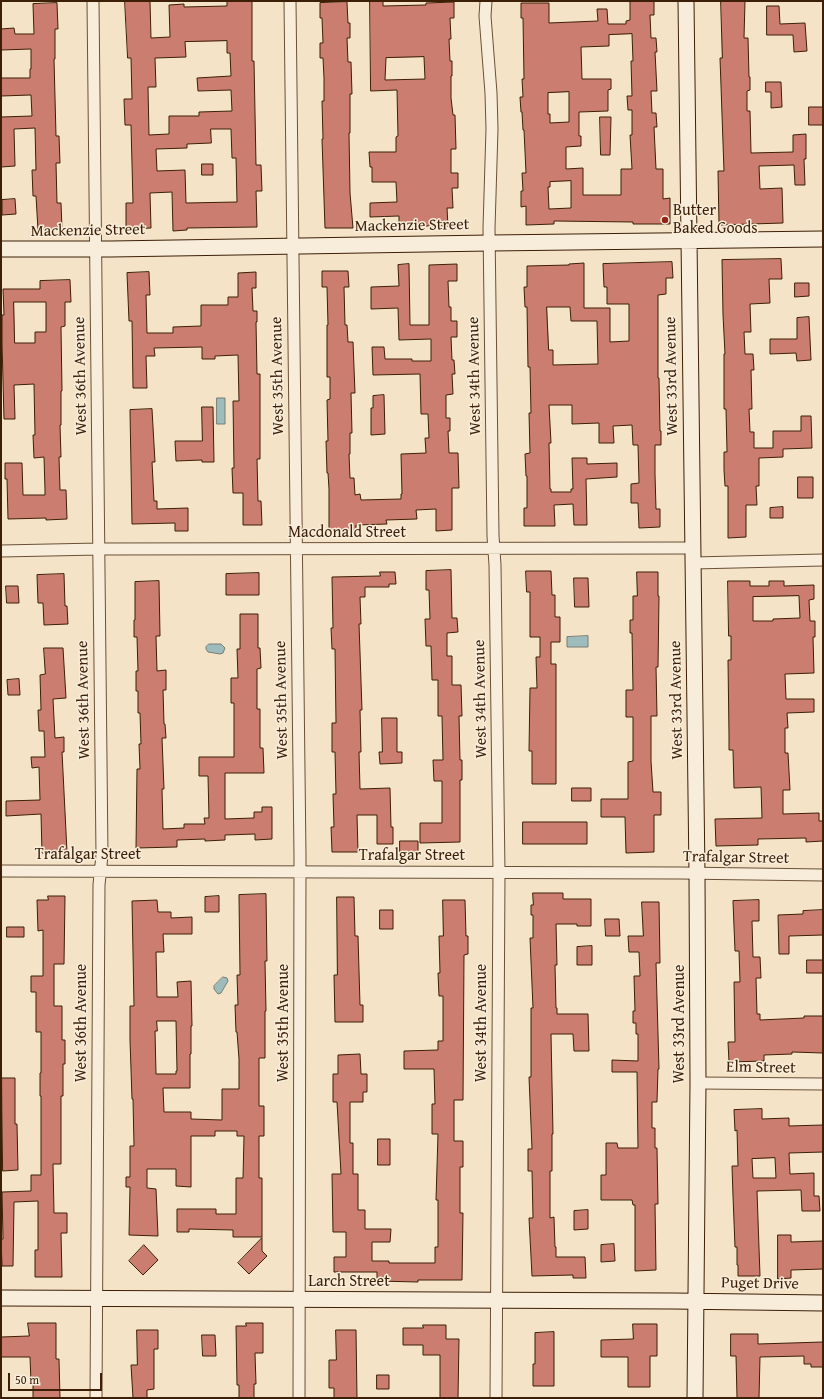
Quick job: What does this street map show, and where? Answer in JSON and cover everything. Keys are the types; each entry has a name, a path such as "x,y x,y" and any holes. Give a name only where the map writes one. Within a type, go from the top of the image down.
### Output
{"street":[{"name":"West 36th Avenue","path":"93,1 102,855 99,901 96,1398"},
{"name":"West 35th Avenue","path":"290,1 300,871 299,1398"},
{"name":"West 34th Avenue","path":"486,1 485,16 491,93 492,129 490,243 493,531 496,565 499,873 496,1398"},
{"name":"West 33rd Avenue","path":"686,1 697,874 698,1083 695,1398"},
{"name":"Mackenzie Street","path":"1,249 823,239"},
{"name":"Macdonald Street","path":"1,551 99,549 494,548 823,560"},
{"name":"Trafalgar Street","path":"1,871 300,871 823,876"},
{"name":"Elm Street","path":"698,1083 823,1084"},
{"name":"Larch Street","path":"1,1298 696,1301"},
{"name":"Puget Drive","path":"696,1301 823,1303"}],"water":[{"path":"217,398 225,398 225,424 217,424"},
{"path":"588,636 588,647 567,647 567,637"},
{"path":"209,644 221,644 225,648 223,653 208,652 206,647"},
{"path":"223,977 227,978 228,981 221,993 218,994 214,989 214,986"}],"building":[{"path":"125,1 150,1 151,38 170,37 169,5 184,4 184,7 227,6 227,1 252,1 252,61 254,61 256,165 261,165 262,191 256,191 257,227 187,228 187,230 173,231 172,192 150,193 151,228 126,229 126,203 133,203 131,125 125,125 124,99 132,99 131,58 128,58","holes":["227,41 227,53 230,53 231,76 197,78 198,91 231,90 232,111 199,112 199,116 169,116 169,134 149,135 148,87 156,87 155,58 186,57 185,42","211,129 231,129 232,158 236,158 237,202 186,203 185,170 157,171 156,149 187,148 187,144 211,143"]},
{"path":"370,1 383,1 383,6 426,5 426,3 454,2 454,18 450,18 451,39 449,39 450,61 452,61 451,98 453,115 455,115 456,149 451,149 451,173 458,173 458,188 452,188 453,208 447,208 448,226 420,226 420,224 399,225 399,216 370,217 370,203 397,202 396,182 372,182 372,167 370,167 369,152 396,152 396,137 398,136 397,90 371,91","holes":["424,57 425,79 385,80 386,58"]},
{"path":"654,1 654,15 650,15 651,38 656,38 657,52 655,52 657,91 651,91 652,113 656,113 657,127 654,127 656,169 663,169 663,199 670,198 670,224 554,221 554,224 526,225 526,206 521,207 521,191 523,191 522,173 526,173 524,130 520,97 523,97 522,79 524,79 523,18 521,18 521,3 549,3 549,23 598,21 597,9 607,9 608,24 626,24 626,21 630,20 630,2","holes":["632,34 632,96 627,96 628,110 632,110 632,135 630,135 632,169 621,169 621,195 583,195 583,168 566,169 566,147 581,146 581,136 579,136 579,112 608,111 608,90 611,89 611,79 582,79 581,47 609,46 609,35","569,92 569,122 550,123 550,114 548,114 548,93","571,181 571,208 549,209 548,187 550,187 550,182"]},
{"path":"721,1 745,1 744,38 748,38 750,90 747,91 747,111 750,111 751,153 793,152 793,135 806,134 806,159 804,159 805,185 795,185 794,165 759,166 760,189 782,188 783,223 719,225 718,171 724,171 720,58 722,58"},
{"path":"347,2 348,23 350,23 350,38 347,38 348,62 351,62 352,94 350,94 349,133 350,193 353,228 325,228 322,139 322,101 324,101 324,78 323,58 320,58 320,43 323,43 320,3"},
{"path":"57,3 58,29 55,29 54,59 56,136 59,136 60,163 56,163 57,203 61,203 62,229 38,230 36,196 33,196 32,170 36,170 35,128 14,129 15,166 1,167 1,117 32,116 31,95 1,96 1,78 30,78 31,49 1,50 1,29 14,28 15,34 34,34 33,4"},
{"path":"767,6 779,6 780,24 805,23 807,51 794,52 793,35 767,35"},
{"path":"766,82 781,82 782,107 771,108 771,92 766,92"},
{"path":"809,107 823,107 823,125 809,125"},
{"path":"600,117 611,117 610,155 601,155"},
{"path":"202,164 213,164 213,175 202,175"},
{"path":"15,199 16,214 2,215 2,200"},
{"path":"781,259 782,279 769,279 770,303 750,304 751,332 744,332 745,354 753,354 754,370 751,370 752,409 749,409 750,432 754,432 754,448 773,448 773,431 801,431 801,416 811,416 812,448 783,449 783,457 759,458 759,486 756,486 757,505 746,505 746,537 728,538 728,486 725,486 724,470 724,452 727,452 726,409 724,409 725,354 722,260"},
{"path":"672,262 673,278 666,278 666,294 658,295 658,378 661,445 655,445 655,474 656,509 660,509 660,527 639,528 638,503 631,503 631,484 639,483 638,445 633,445 632,425 613,426 614,443 599,443 599,423 572,424 572,405 549,405 551,492 571,492 571,489 573,489 572,458 587,458 587,464 617,463 617,477 586,479 587,525 574,525 573,504 554,505 555,526 524,526 524,508 527,508 525,454 530,453 529,413 531,413 530,367 528,367 527,307 525,307 524,287 527,287 527,266 569,265 584,263 584,308 610,308 610,342 629,341 629,304 607,304 607,287 604,287 603,264","holes":["547,307 570,307 571,321 597,321 598,364 553,365 553,350 549,350"]},
{"path":"409,264 410,325 429,325 429,265 457,264 457,281 448,281 451,321 457,321 457,337 451,337 452,360 454,360 455,374 452,374 453,394 446,395 446,418 450,418 450,431 448,431 449,453 458,453 459,488 452,488 452,530 436,531 436,509 416,510 417,519 386,520 387,524 356,525 356,530 329,531 329,489 326,441 328,441 327,400 330,399 330,377 327,377 327,287 322,287 322,271 348,271 349,287 344,287 345,325 347,325 348,342 353,342 355,393 351,393 352,433 350,433 349,454 350,478 354,478 355,495 360,494 361,500 401,499 401,454 426,453 425,438 429,438 428,414 421,414 420,374 373,375 372,347 384,347 385,359 431,361 431,339 399,340 398,308 371,309 371,287 399,286 398,265"},
{"path":"149,272 150,295 146,295 147,333 173,333 173,327 201,326 201,305 228,305 228,297 238,297 238,273 256,272 256,288 252,288 253,311 257,311 257,374 260,374 260,459 257,459 258,501 261,501 262,525 243,525 243,493 233,493 233,401 239,401 238,355 215,356 215,359 202,359 202,347 154,348 155,356 146,356 147,388 133,388 132,321 129,321 127,273"},
{"path":"70,280 71,302 65,302 65,326 61,327 61,457 59,457 60,490 66,490 67,519 8,519 5,463 22,463 23,495 45,495 45,490 44,457 34,458 34,384 14,385 15,419 4,419 2,343 2,315 4,315 3,289 40,289 40,281","holes":["14,302 46,302 46,332 35,332 35,343 15,343"]},
{"path":"795,283 809,283 809,296 795,297"},
{"path":"809,317 811,360 797,361 796,353 770,354 770,339 797,339 797,318"},
{"path":"384,395 385,434 371,435 371,408 373,408 373,396"},
{"path":"202,407 213,407 214,462 202,462 202,460 176,461 175,441 202,441"},
{"path":"152,409 155,462 152,462 154,501 157,501 157,509 188,508 188,531 175,531 175,523 132,524 130,410"},
{"path":"798,477 813,477 813,498 798,498"},
{"path":"783,507 783,518 770,518 770,508"},
{"path":"451,570 452,618 457,618 458,632 447,633 447,656 452,656 452,685 461,685 462,716 459,716 460,760 462,760 462,780 460,780 460,842 420,843 420,823 442,823 442,781 434,781 433,760 443,760 442,716 438,716 438,680 432,680 431,646 426,646 425,619 430,619 429,590 426,590 426,571"},
{"path":"526,571 551,571 552,595 555,595 555,617 560,617 560,642 551,642 551,664 556,664 556,784 532,784 532,751 529,751 530,688 537,688 536,657 540,657 540,637 530,637 530,592 527,592"},
{"path":"380,572 395,572 396,584 389,584 389,587 365,587 365,597 360,597 361,624 359,624 362,710 360,710 360,789 390,788 393,844 377,844 377,815 357,815 358,852 332,852 331,827 334,827 333,794 336,794 335,752 332,752 332,723 336,723 335,649 332,649 331,628 333,628 332,577 380,576"},
{"path":"637,572 658,572 658,667 656,667 657,716 651,716 651,761 653,792 661,792 661,815 654,815 654,852 626,853 625,817 601,817 601,799 628,799 628,762 633,761 633,717 626,717 626,690 633,690 632,633 630,633 630,620 633,620 633,596 637,596"},
{"path":"259,573 259,595 226,595 226,574"},
{"path":"64,574 65,606 67,606 68,624 44,625 43,603 38,603 37,575"},
{"path":"574,578 588,578 589,607 575,607"},
{"path":"159,581 160,636 156,636 157,671 166,670 166,690 163,690 166,738 162,738 164,789 162,789 163,829 184,828 184,824 205,824 204,818 209,818 208,776 199,776 199,757 234,757 234,703 231,703 231,678 238,678 237,649 240,649 240,614 258,614 258,648 260,648 261,668 257,669 257,709 260,709 260,748 263,748 264,773 225,773 225,819 254,818 254,812 262,812 262,807 272,807 272,839 255,840 255,834 225,835 225,840 177,840 177,847 136,848 137,769 140,769 139,744 141,744 140,713 138,713 138,691 136,691 136,671 138,671 137,637 134,637 135,582"},
{"path":"728,581 750,581 750,586 769,586 769,581 784,581 784,586 814,585 814,599 809,600 810,621 815,621 815,637 813,637 814,673 785,674 786,699 814,699 814,712 787,713 788,728 785,728 785,753 788,753 790,790 783,790 783,814 819,813 819,821 823,821 823,841 806,842 806,838 758,839 758,845 716,846 715,819 762,818 761,787 734,788 733,750 729,750 728,660 731,660 731,636 729,636","holes":["799,596 800,618 773,619 773,621 753,621 753,597"]},
{"path":"6,586 18,586 19,603 7,603"},
{"path":"44,648 63,648 66,698 53,699 55,738 64,737 64,752 62,752 67,852 42,853 41,814 6,816 6,801 40,800 39,767 32,768 31,757 45,757 44,731 39,731 38,710 41,710 40,675 45,674"},
{"path":"19,679 20,695 8,695 7,680"},
{"path":"382,718 397,718 397,752 402,752 402,763 380,764 379,752 382,752"},
{"path":"572,788 591,788 591,801 572,801"},
{"path":"523,822 587,822 587,844 523,844"},
{"path":"400,841 418,841 418,852 400,852"},
{"path":"533,893 563,893 563,899 591,899 591,926 556,924 557,965 555,965 557,1014 588,1014 589,1051 574,1051 573,1034 551,1034 553,1134 552,1171 550,1171 550,1218 554,1217 556,1257 585,1257 586,1278 573,1278 573,1275 532,1276 529,1218 533,1218 532,1171 528,1171 528,1149 532,1149 529,1077 531,1077 531,1008 533,1008 530,938 533,938 533,915 531,915 531,905 533,905"},
{"path":"266,894 267,961 265,961 265,1058 259,1058 259,1106 264,1106 264,1136 259,1136 259,1178 262,1178 262,1237 233,1237 233,1230 189,1229 189,1232 177,1232 177,1209 216,1209 216,1214 236,1214 236,1178 243,1178 244,1136 237,1136 237,1131 215,1131 215,1136 191,1136 191,1187 176,1186 176,1169 147,1169 147,1188 156,1189 158,1236 129,1235 130,1187 126,1187 126,1177 130,1177 130,1146 134,1146 130,1040 130,1006 134,1006 132,901 157,900 158,912 171,912 171,918 192,917 192,934 163,934 164,952 156,952 157,997 178,997 177,982 191,981 192,1026 190,1088 163,1088 164,1112 191,1112 191,1119 222,1120 222,1089 239,1089 239,1059 235,1005 238,1005 237,975 240,975 239,895","holes":["157,1021 176,1021 176,1074 156,1074 155,1031 157,1031"]},
{"path":"48,896 65,896 64,964 54,964 54,1006 62,1006 62,1040 65,1040 63,1096 61,1096 61,1164 53,1164 54,1213 67,1213 67,1233 61,1233 62,1277 35,1277 35,1250 38,1250 38,1201 14,1202 13,1266 2,1266 1,1239 3,1239 2,1192 31,1191 31,1175 41,1175 41,1032 36,1032 36,992 31,992 31,976 43,976 43,930 38,931 37,900 48,900"},
{"path":"219,896 219,912 205,912 205,897"},
{"path":"337,897 354,897 355,936 358,936 360,1005 363,1005 363,1022 335,1022 334,975 337,975"},
{"path":"443,900 465,900 466,936 468,936 468,954 464,955 463,1100 454,1100 454,1141 463,1141 463,1167 460,1167 460,1213 463,1213 462,1280 418,1280 418,1282 377,1281 377,1272 334,1272 334,1257 346,1257 346,1232 333,1232 332,1174 341,1174 337,1102 333,1102 333,1074 338,1074 338,1055 360,1054 361,1074 367,1074 367,1092 363,1092 363,1102 350,1102 350,1143 353,1143 353,1174 358,1174 358,1210 365,1210 365,1229 391,1229 390,1242 372,1242 372,1261 389,1261 389,1263 435,1263 435,1247 438,1247 438,1200 436,1200 438,1134 432,1134 432,1104 435,1104 434,1069 404,1069 404,1051 438,1050 438,1041 443,1041 443,996 439,996 438,973 440,973 439,936 443,936"},
{"path":"759,900 759,921 752,921 753,957 760,957 761,978 756,978 757,1014 760,1014 760,1020 804,1018 804,1016 823,1016 823,1053 792,1052 792,1054 764,1055 764,1061 729,1062 728,1042 735,1042 734,982 740,982 739,951 735,951 733,901"},
{"path":"642,902 659,902 660,963 656,963 659,1069 657,1102 652,1102 652,1128 655,1128 655,1148 657,1148 658,1204 655,1204 656,1270 635,1271 635,1205 633,1205 632,1200 601,1200 601,1175 606,1175 606,1143 617,1143 618,1148 638,1148 637,1072 612,1072 612,1060 638,1061 638,1034 636,1034 636,1023 633,1023 633,1011 635,1011 634,976 640,976 639,952 629,952 628,936 643,936"},
{"path":"380,910 393,910 393,929 380,929"},
{"path":"823,910 823,935 789,936 789,954 779,954 778,915 803,914 803,911"},
{"path":"605,919 619,919 620,936 606,936"},
{"path":"7,927 24,927 24,937 7,937"},
{"path":"592,946 592,965 577,965 577,947"},
{"path":"807,960 823,960 823,973 807,973"},
{"path":"2,1078 15,1078 15,1124 17,1124 18,1170 3,1171"},
{"path":"762,1109 762,1119 789,1118 789,1126 823,1125 823,1152 789,1153 790,1174 814,1173 814,1196 819,1196 820,1211 802,1211 801,1190 757,1191 760,1276 738,1276 737,1247 735,1247 732,1166 738,1166 737,1130 735,1131 734,1110","holes":["775,1158 776,1178 753,1178 752,1159"]},
{"path":"378,1139 390,1139 390,1165 378,1165"},
{"path":"588,1210 588,1229 574,1230 574,1211"},
{"path":"778,1235 791,1235 791,1242 823,1241 823,1269 791,1270 791,1278 778,1279"},
{"path":"262,1238 262,1251 267,1256 249,1274 238,1263"},
{"path":"614,1244 615,1261 601,1262 601,1245"},
{"path":"144,1245 158,1260 143,1275 129,1261"},
{"path":"28,1323 56,1323 56,1359 59,1359 60,1398 33,1398 30,1357 1,1357 1,1337 29,1336"},
{"path":"246,1323 263,1323 263,1353 255,1353 256,1384 254,1384 254,1398 239,1398 239,1385 237,1385 236,1326 246,1326"},
{"path":"633,1324 657,1324 657,1356 650,1356 650,1387 628,1387 628,1357 601,1357 601,1340 633,1339"},
{"path":"423,1325 446,1325 446,1339 459,1339 458,1398 440,1398 440,1355 423,1355 423,1345 403,1345 403,1328 423,1328"},
{"path":"137,1330 158,1330 158,1349 154,1349 154,1389 147,1390 147,1398 133,1398 131,1365 137,1365"},
{"path":"336,1330 356,1330 357,1398 334,1398 334,1388 329,1388 329,1360 336,1360"},
{"path":"554,1332 554,1386 533,1386 535,1333"},
{"path":"731,1334 758,1334 758,1344 823,1342 823,1367 811,1367 811,1364 804,1364 804,1356 760,1357 759,1398 737,1398 736,1356 731,1356"},
{"path":"202,1335 215,1335 216,1356 203,1356"},
{"path":"377,1375 389,1375 389,1389 377,1389"}],"place":[{"name":"Butter Baked Goods","path":"665,220"}]}
